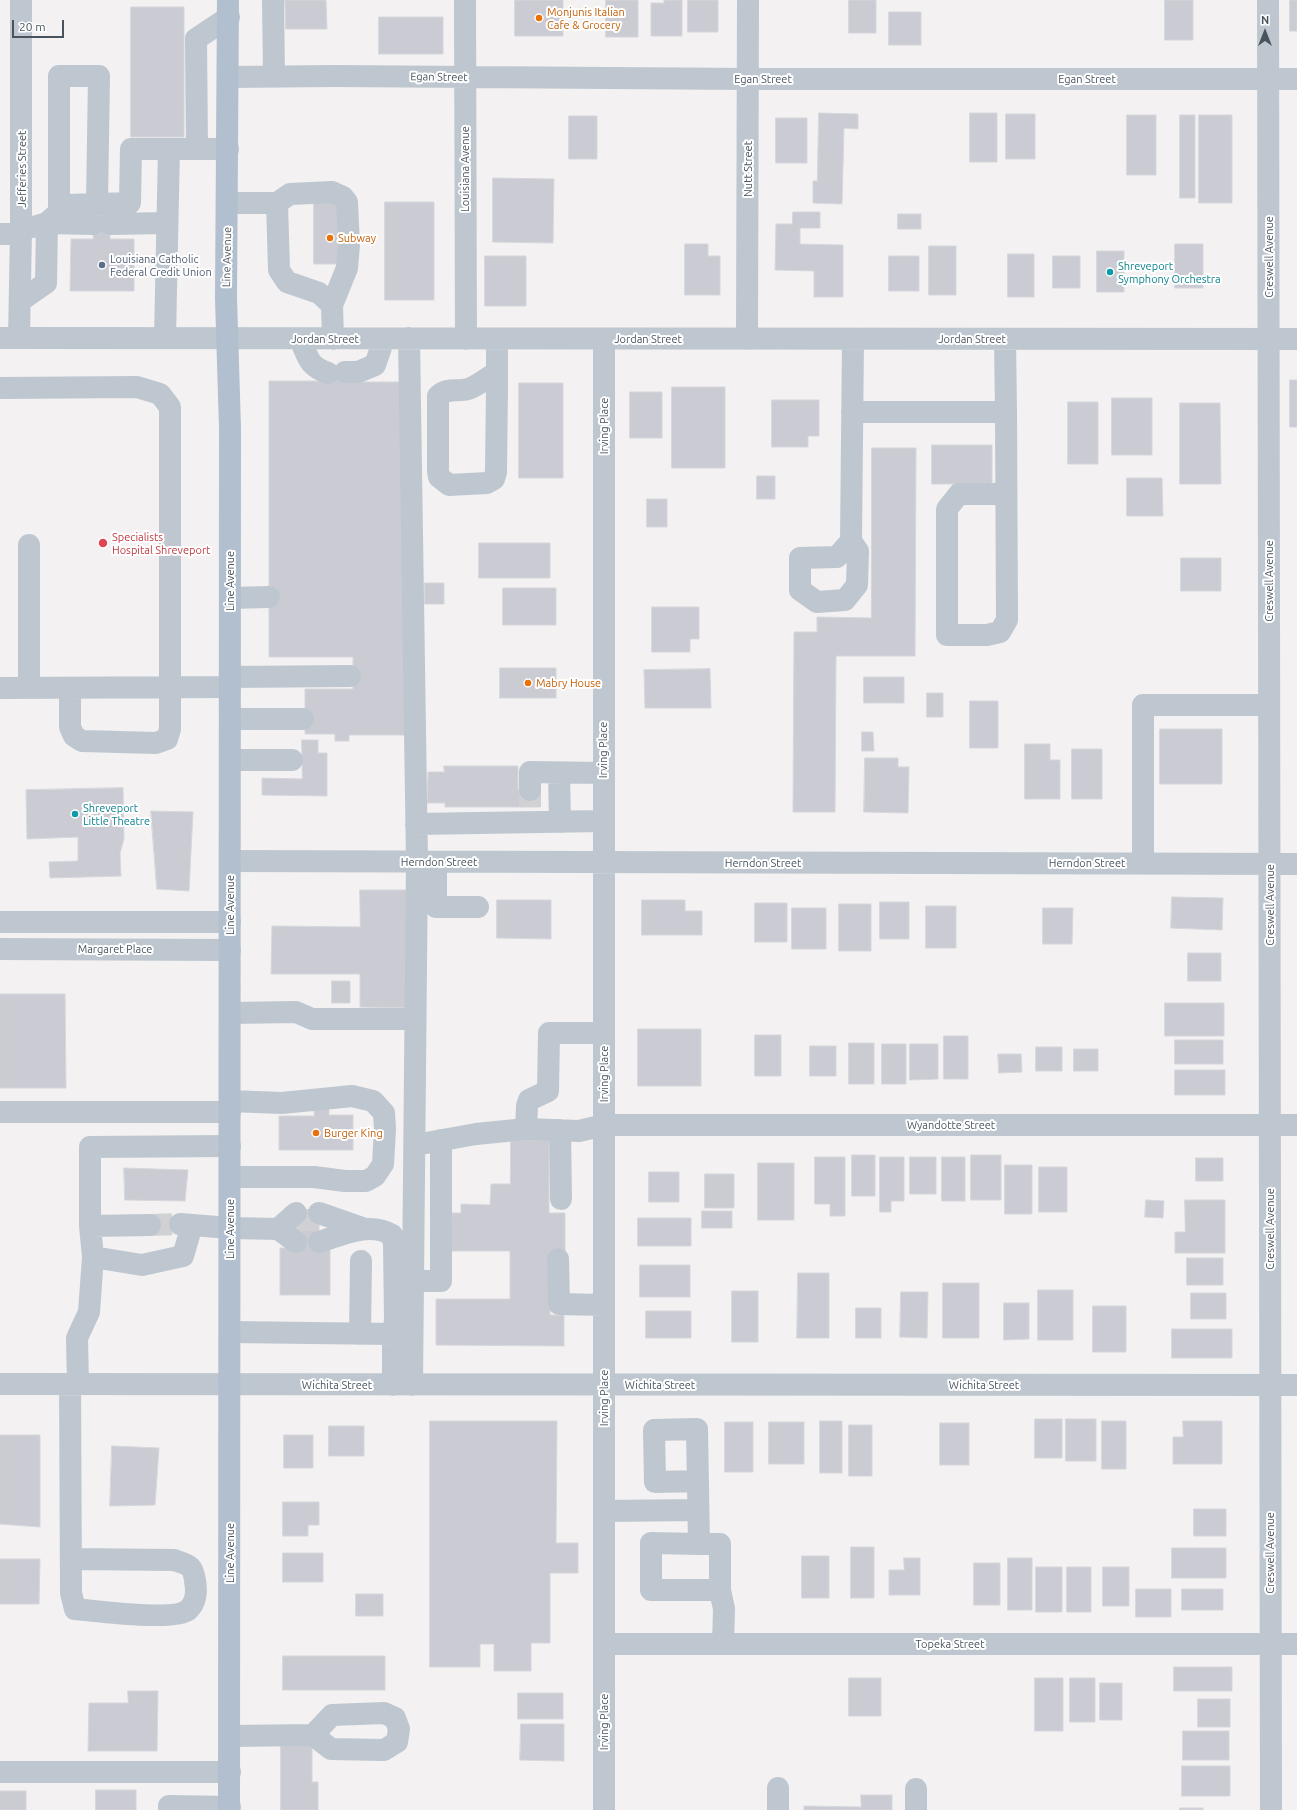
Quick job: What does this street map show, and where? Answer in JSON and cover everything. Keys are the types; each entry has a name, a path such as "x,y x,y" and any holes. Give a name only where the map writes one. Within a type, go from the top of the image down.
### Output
{"main road":[{"name":"Line Avenue","path":"228,8 229,77 227,339 230,428 230,1809"}],"street":[{"name":"Jefferies Street","path":"10,338 20,301 14,233 21,0"},
{"path":"273,0 274,76"},
{"name":"Louisiana Avenue","path":"465,0 466,339"},
{"name":"Nutt Street","path":"747,339 748,0"},
{"name":"Creswell Avenue","path":"1268,0 1271,1810"},
{"path":"196,149 196,39 228,8"},
{"path":"20,301 46,283 53,217 59,76 99,76 100,217"},
{"name":"Egan Street","path":"229,77 1297,79"},
{"path":"100,217 130,203 131,149 228,149"},
{"path":"165,338 169,149"},
{"path":"227,203 277,203 290,194 332,192 343,197 347,202 349,245 347,268 332,305 333,339"},
{"path":"277,203 279,270 286,282 319,293 332,305"},
{"path":"14,233 53,217 100,217 167,223"},
{"name":"Jordan Street","path":"10,338 1297,339"},
{"path":"409,338 416,824 427,862 436,907 478,907"},
{"path":"300,339 310,362 316,369 336,373 358,372 375,365 384,339"},
{"path":"497,339 497,373 496,472 494,479 487,483 449,485 439,477 438,471 438,396 442,392 449,390 467,389 497,373"},
{"name":"Irving Place","path":"604,339 604,1810"},
{"path":"851,541 853,339"},
{"path":"1006,339 1007,620 1000,632 987,635 947,635 948,509 959,494 1006,494"},
{"path":"0,388 137,387 160,394 170,407 170,730 167,739 156,743 82,741 74,736 70,727 70,688"},
{"path":"852,412 1006,412"},
{"path":"29,544 29,688"},
{"path":"230,598 269,597"},
{"path":"0,688 170,687 230,682 350,676"},
{"path":"1143,863 1143,705 1269,705"},
{"path":"230,719 303,719"},
{"path":"230,760 292,760"},
{"path":"530,807 530,772 603,773"},
{"path":"558,773 560,822"},
{"path":"416,824 530,807 560,822 603,821"},
{"name":"Herndon Street","path":"230,861 1297,864"},
{"path":"402,1385 413,1282 415,1019 427,862"},
{"path":"0,922 230,922"},
{"name":"Margaret Place","path":"0,949 230,950"},
{"path":"230,1013 296,1012 312,1019 415,1019"},
{"path":"526,1129 527,1106 529,1100 548,1091 549,1033 604,1033"},
{"path":"0,1112 230,1107 352,1096 373,1101 384,1112 385,1144 383,1164 375,1176 366,1181 345,1181 314,1177"},
{"path":"230,1177 314,1177 357,1172 368,1165 372,1154 371,1123 367,1115 357,1109 290,1109 282,1102"},
{"name":"Wyandotte Street","path":"385,1144 414,1145 476,1134 526,1129 579,1131 604,1125 1297,1125"},
{"path":"560,1130 561,1199"},
{"path":"413,1282 441,1281 441,1140"},
{"path":"71,1559 174,1560 188,1564 194,1571 196,1589 193,1604 187,1611 173,1614 137,1614 75,1609 71,1593 71,1559 74,1384 77,1338 89,1312 93,1257 90,1226 90,1148 230,1146"},
{"path":"90,1226 150,1225"},
{"path":"93,1257 142,1265 183,1256 186,1225 230,1228 293,1228"},
{"path":"319,1228 382,1229 392,1234 394,1244 395,1320 393,1334 402,1385"},
{"path":"558,1259 560,1304 604,1305"},
{"path":"360,1334 361,1261"},
{"path":"230,1332 393,1334"},
{"name":"Wichita Street","path":"0,1384 1297,1385"},
{"path":"698,1481 699,1544"},
{"path":"604,1511 698,1510"},
{"path":"720,1590 651,1590 651,1543 720,1544 720,1590 724,1609 723,1644"},
{"name":"Topeka Street","path":"604,1644 1297,1644"},
{"path":"230,1736 313,1735"},
{"path":"0,1772 230,1772"},
{"path":"778,1788 778,1810"},
{"path":"916,1788 916,1810"},
{"path":"169,1800 230,1809"}],"building":[{"path":"285,0 326,0 327,29 286,29"},
{"name":"Monjunis Italian Cafe & Grocery","path":"515,0 563,0 563,36 515,36"},
{"path":"606,0 638,0 638,37 606,37"},
{"path":"664,0 682,0 682,36 651,36 651,3 664,3"},
{"path":"688,0 718,0 718,32 688,32"},
{"path":"849,0 876,0 876,33 849,33"},
{"path":"1165,0 1193,0 1193,40 1165,40"},
{"path":"1290,0 1297,0 1297,31 1290,31"},
{"path":"131,7 184,7 184,137 131,137"},
{"path":"889,12 921,12 921,45 889,45"},
{"path":"379,17 443,17 443,54 379,54"},
{"path":"819,113 858,114 858,129 844,128 842,204 813,203 813,181 817,181"},
{"path":"970,113 997,113 997,162 970,162"},
{"path":"1006,114 1035,114 1035,159 1006,159"},
{"path":"1127,115 1156,115 1156,175 1127,175"},
{"path":"1180,115 1195,115 1195,198 1180,198"},
{"path":"1199,115 1232,115 1232,203 1199,203"},
{"path":"569,116 597,116 597,159 569,159"},
{"path":"776,118 807,118 807,163 776,163"},
{"path":"493,178 554,179 553,243 493,242"},
{"name":"Subway","path":"314,201 335,201 345,213 345,264 314,264"},
{"path":"385,202 434,202 434,300 385,300"},
{"name":"Louisiana Catholic Federal Credit Union","path":"93,211 110,211 110,239 134,239 134,291 70,291 71,239 93,239"},
{"path":"793,212 820,212 820,228 800,228 800,244 843,245 843,297 814,297 814,271 775,270 776,224 792,224"},
{"path":"898,214 921,214 921,229 898,229"},
{"path":"685,244 708,244 708,256 720,256 720,295 685,295"},
{"path":"1175,244 1203,244 1203,288 1175,288"},
{"path":"929,246 956,246 956,295 929,295"},
{"name":"Shreveport Symphony Orchestra","path":"1097,251 1124,251 1124,292 1097,292"},
{"path":"1008,254 1034,254 1034,297 1008,297"},
{"path":"485,256 526,256 526,306 485,306"},
{"path":"889,256 919,256 919,291 889,291"},
{"path":"1053,256 1080,256 1080,288 1053,288"},
{"path":"345,369 345,382 405,382 405,735 349,735 349,741 335,741 335,734 305,734 305,689 353,689 353,657 269,657 269,381 328,381"},
{"path":"1290,380 1297,380 1297,427 1290,427"},
{"path":"519,383 563,383 563,478 519,478"},
{"path":"672,387 725,387 725,468 672,468"},
{"path":"630,392 662,392 662,438 630,438"},
{"path":"1112,398 1152,398 1152,455 1112,455"},
{"path":"772,400 819,400 819,436 808,436 808,447 772,447"},
{"path":"1068,402 1098,402 1098,464 1068,464"},
{"path":"1180,403 1220,403 1221,484 1180,484"},
{"path":"932,445 992,445 992,484 932,484"},
{"path":"872,448 916,448 915,656 836,656 835,812 793,812 794,632 817,632 817,617 871,618"},
{"path":"757,476 775,476 775,499 757,499"},
{"path":"1127,478 1162,478 1163,516 1127,516"},
{"path":"647,499 667,499 667,527 647,527"},
{"path":"479,543 550,543 550,578 479,578"},
{"path":"1181,558 1221,558 1221,591 1181,591"},
{"path":"425,583 444,583 444,604 425,604"},
{"path":"503,588 556,588 556,625 503,625"},
{"path":"652,607 699,607 699,639 690,639 690,652 652,652"},
{"name":"Mabry House","path":"500,668 556,668 556,698 500,698"},
{"path":"710,669 711,708 645,708 644,670"},
{"path":"864,677 904,677 904,703 864,703"},
{"path":"927,693 943,693 943,717 927,717"},
{"path":"970,701 998,701 998,748 970,748"},
{"path":"1160,729 1222,729 1222,784 1160,784"},
{"path":"862,732 873,732 874,751 862,751"},
{"path":"302,740 318,740 318,753 327,753 327,796 262,795 262,778 302,779"},
{"path":"1025,744 1050,744 1050,760 1060,760 1060,799 1025,799"},
{"path":"1072,749 1102,749 1102,799 1072,799"},
{"path":"865,758 898,758 898,767 909,767 908,813 864,812"},
{"path":"444,766 518,766 518,790 540,790 540,807 445,807 445,803 427,803 428,772 444,772"},
{"name":"Shreveport Little Theatre","path":"123,788 124,839 120,853 121,876 50,878 49,862 78,861 78,837 27,839 26,790"},
{"path":"151,811 193,812 189,891 157,889"},
{"path":"360,890 408,890 407,1008 360,1007 360,974 271,974 272,926 360,927"},
{"path":"1172,897 1223,898 1222,930 1171,928"},
{"path":"497,900 551,900 551,939 497,938"},
{"path":"642,900 685,900 685,911 702,911 702,935 642,935"},
{"path":"880,902 909,902 909,939 880,939"},
{"path":"755,903 787,903 787,942 755,942"},
{"path":"839,904 871,904 871,951 839,951"},
{"path":"926,906 956,906 956,948 926,948"},
{"path":"792,908 826,908 826,949 792,949"},
{"path":"1043,908 1073,908 1072,944 1043,944"},
{"path":"1188,953 1221,953 1221,981 1188,981"},
{"path":"332,981 350,981 350,1003 332,1003"},
{"path":"0,994 65,994 66,1088 0,1088"},
{"path":"1165,1003 1224,1003 1224,1036 1165,1036"},
{"path":"638,1029 701,1029 701,1086 638,1086"},
{"path":"755,1035 781,1035 781,1076 755,1076"},
{"path":"944,1036 968,1036 968,1079 944,1079"},
{"path":"1175,1040 1223,1040 1223,1064 1175,1064"},
{"path":"849,1043 874,1043 874,1084 849,1084"},
{"path":"882,1044 906,1044 906,1084 882,1084"},
{"path":"910,1044 938,1044 938,1079 910,1080"},
{"path":"810,1046 836,1046 836,1076 810,1076"},
{"path":"1036,1047 1062,1047 1062,1071 1036,1071"},
{"path":"1074,1049 1098,1049 1098,1071 1074,1071"},
{"path":"998,1054 1021,1054 1022,1072 999,1073"},
{"path":"1175,1070 1225,1070 1225,1095 1175,1095"},
{"name":"Burger King","path":"314,1105 329,1105 329,1115 353,1115 353,1150 279,1150 279,1116 314,1116"},
{"path":"511,1140 549,1140 549,1213 565,1213 565,1252 551,1252 550,1315 564,1315 564,1346 436,1345 436,1299 510,1299 510,1251 451,1251 452,1213 461,1213 461,1204 490,1205 491,1184 510,1184"},
{"path":"852,1155 875,1155 875,1196 852,1196"},
{"path":"971,1155 1001,1155 1001,1200 971,1200"},
{"path":"815,1157 845,1157 845,1216 830,1216 830,1204 815,1204"},
{"path":"880,1157 904,1157 904,1201 891,1201 891,1212 880,1212"},
{"path":"910,1157 936,1157 936,1194 910,1194"},
{"path":"942,1157 965,1157 965,1201 942,1201"},
{"path":"1196,1158 1223,1158 1223,1181 1196,1181"},
{"path":"758,1163 794,1163 794,1220 758,1220"},
{"path":"1005,1165 1032,1165 1032,1214 1005,1214"},
{"path":"1039,1167 1067,1167 1067,1212 1039,1212"},
{"path":"124,1168 188,1170 185,1201 125,1200"},
{"path":"649,1172 679,1172 679,1202 649,1202"},
{"path":"705,1174 734,1174 734,1208 705,1208"},
{"path":"1146,1200 1164,1201 1163,1218 1145,1217"},
{"path":"1185,1200 1225,1200 1225,1253 1175,1253 1175,1232 1185,1232"},
{"path":"296,1210 319,1211 319,1246 330,1246 330,1295 280,1295 280,1248 296,1248"},
{"path":"702,1211 732,1211 732,1228 702,1228"},
{"path":"638,1218 691,1218 691,1246 638,1246"},
{"path":"1187,1258 1223,1258 1223,1285 1187,1285"},
{"path":"640,1265 690,1265 690,1297 640,1297"},
{"path":"798,1273 829,1273 829,1338 797,1338"},
{"path":"943,1283 979,1283 979,1338 943,1338"},
{"path":"1038,1290 1073,1290 1073,1340 1038,1340"},
{"path":"732,1291 758,1291 758,1342 732,1342"},
{"path":"901,1292 928,1292 927,1338 900,1337"},
{"path":"1191,1293 1226,1293 1226,1319 1191,1319"},
{"path":"1004,1303 1029,1303 1029,1339 1004,1340"},
{"path":"1093,1306 1126,1306 1126,1352 1093,1352"},
{"path":"856,1308 881,1308 881,1338 856,1338"},
{"path":"646,1311 691,1311 691,1338 646,1338"},
{"path":"1172,1329 1232,1329 1232,1358 1172,1358"},
{"path":"1035,1419 1062,1419 1062,1458 1035,1458"},
{"path":"1066,1419 1096,1419 1096,1461 1066,1461"},
{"path":"430,1421 557,1421 556,1543 578,1543 578,1573 550,1573 550,1643 531,1643 531,1671 494,1671 494,1644 480,1644 480,1667 430,1667"},
{"path":"820,1421 842,1421 842,1473 820,1473"},
{"path":"1102,1421 1126,1421 1126,1469 1102,1469"},
{"path":"1183,1421 1222,1421 1222,1464 1173,1464 1173,1437 1183,1437"},
{"path":"725,1422 753,1422 753,1472 725,1472"},
{"path":"769,1422 804,1422 804,1464 769,1464"},
{"path":"940,1423 969,1423 969,1465 940,1465"},
{"path":"849,1425 872,1425 872,1476 849,1476"},
{"path":"329,1426 364,1426 364,1456 329,1456"},
{"path":"0,1435 40,1435 40,1527 0,1524"},
{"path":"284,1435 313,1435 313,1468 284,1468"},
{"path":"112,1446 159,1448 155,1505 110,1506"},
{"path":"283,1502 319,1502 319,1525 308,1525 308,1536 283,1536"},
{"path":"1194,1509 1226,1509 1226,1536 1194,1536"},
{"path":"851,1547 874,1547 874,1598 851,1598"},
{"path":"1172,1548 1226,1548 1226,1578 1172,1578"},
{"path":"283,1553 323,1553 323,1582 283,1582"},
{"path":"802,1556 829,1556 829,1598 802,1598"},
{"path":"904,1558 920,1558 920,1595 889,1595 889,1570 904,1570"},
{"path":"1008,1558 1032,1558 1032,1610 1008,1610"},
{"path":"0,1559 40,1559 39,1604 0,1604"},
{"path":"974,1563 1000,1563 1000,1605 974,1605"},
{"path":"1036,1567 1062,1567 1062,1612 1036,1612"},
{"path":"1067,1567 1091,1567 1091,1612 1067,1612"},
{"path":"1103,1567 1129,1567 1129,1606 1103,1606"},
{"path":"1136,1589 1171,1589 1171,1617 1136,1617"},
{"path":"1182,1589 1223,1589 1223,1610 1182,1610"},
{"path":"356,1594 383,1594 383,1616 356,1616"},
{"path":"283,1656 385,1656 385,1690 283,1690"},
{"path":"1174,1667 1232,1667 1232,1691 1174,1691"},
{"path":"849,1678 881,1678 881,1716 849,1716"},
{"path":"1035,1678 1063,1678 1063,1731 1035,1731"},
{"path":"1070,1678 1095,1678 1095,1722 1070,1722"},
{"path":"1100,1683 1122,1683 1122,1720 1100,1720"},
{"path":"128,1691 158,1691 157,1751 88,1751 89,1703 128,1703"},
{"path":"518,1693 563,1693 563,1719 518,1719"},
{"path":"1198,1699 1230,1699 1230,1727 1198,1727"},
{"path":"521,1724 564,1724 564,1761 520,1760"},
{"path":"1183,1731 1229,1731 1229,1760 1183,1760"},
{"path":"281,1743 312,1743 312,1782 318,1782 318,1810 281,1810"},
{"path":"1182,1766 1230,1766 1230,1796 1182,1796"},
{"path":"96,1790 136,1790 136,1810 96,1810"},
{"path":"0,1791 26,1791 26,1810 0,1810"},
{"path":"861,1795 892,1795 892,1810 804,1810 804,1806 861,1807"},
{"path":"1180,1808 1203,1808 1203,1810 1180,1810"}],"tunnel":[{"path":"530,790 530,807"},
{"path":"296,1220 319,1220"},
{"path":"150,1225 180,1224"}],"place":[{"name":"Monjunis Italian Cafe & Grocery","path":"539,18"},
{"name":"Subway","path":"330,238"},
{"name":"Louisiana Catholic Federal Credit Union","path":"102,265"},
{"name":"Shreveport Symphony Orchestra","path":"1110,272"},
{"name":"Specialists Hospital Shreveport","path":"103,543"},
{"name":"Mabry House","path":"528,683"},
{"name":"Shreveport Little Theatre","path":"75,814"},
{"name":"Burger King","path":"316,1133"}]}
